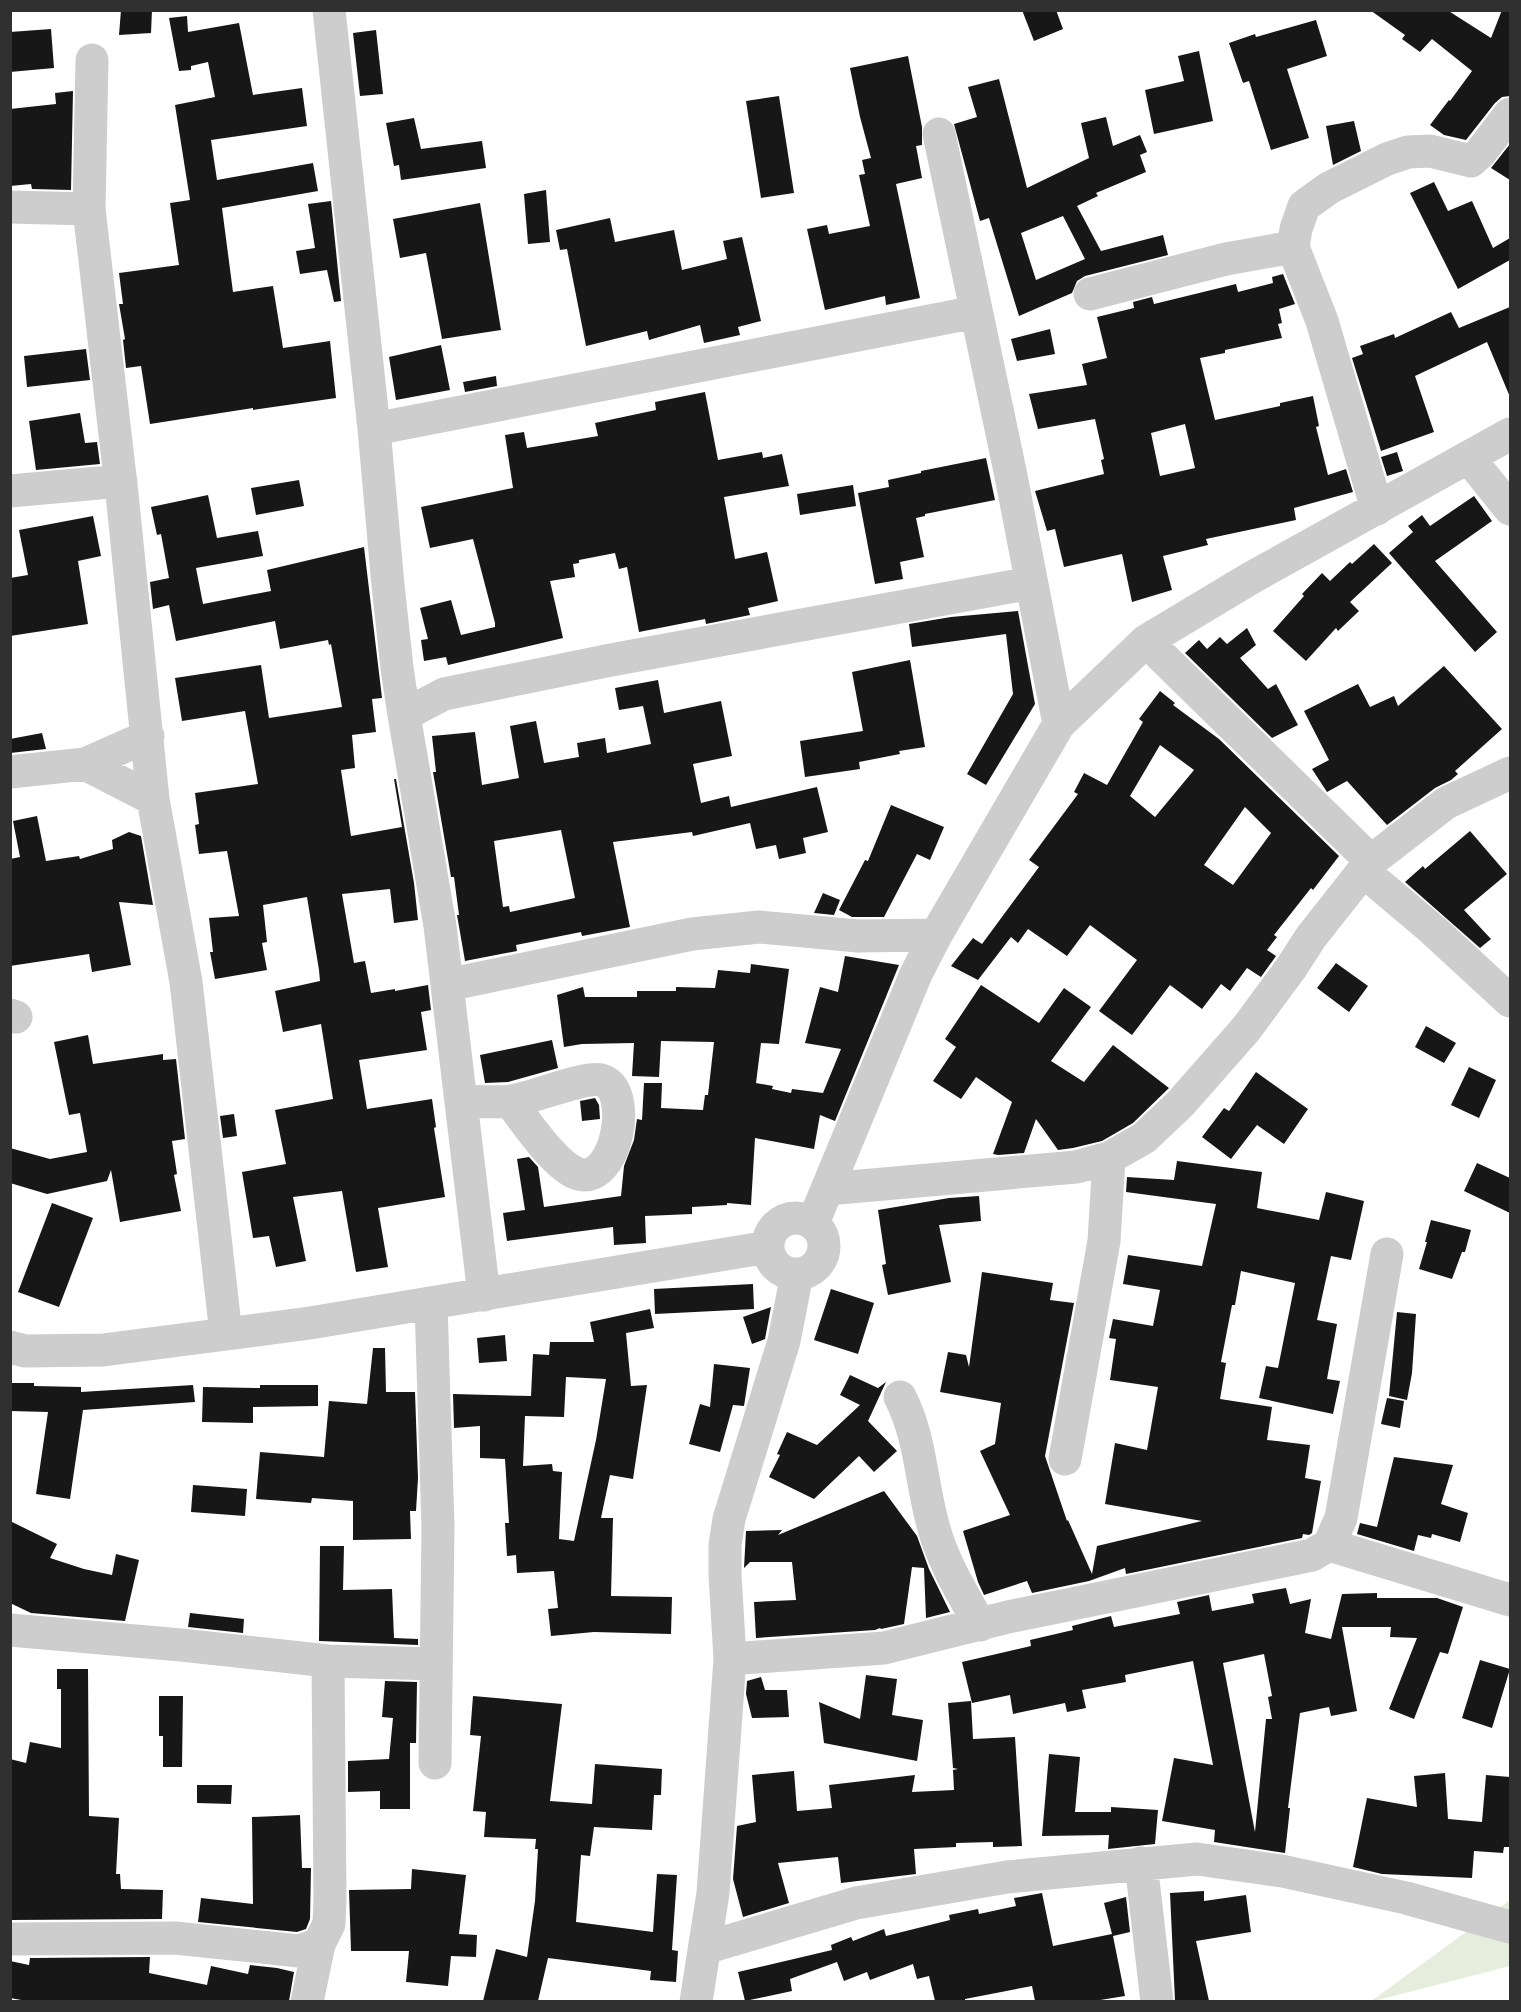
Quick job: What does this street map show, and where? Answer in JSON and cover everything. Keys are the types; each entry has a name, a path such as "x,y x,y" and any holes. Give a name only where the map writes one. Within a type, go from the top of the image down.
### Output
{"street":[{"path":"329,10 397,668 440,926 484,1295"},
{"path":"92,60 89,209 121,482 153,799 186,982 226,1334"},
{"path":"1377,509 1322,321 1293,247 1296,229 1304,206 1329,188 1387,159 1408,152 1430,151 1471,161 1480,153 1510,114"},
{"path":"939,134 1059,724"},
{"path":"10,207 89,209"},
{"path":"1090,294 1226,259 1293,247"},
{"path":"374,429 976,312"},
{"path":"813,1223 916,974 936,935 1059,724 1146,641 1251,578 1510,434"},
{"path":"1468,457 1510,509"},
{"path":"10,491 121,482"},
{"path":"404,715 444,694 622,658 1031,583"},
{"path":"1146,641 1367,866 1510,1001"},
{"path":"397,668 444,694"},
{"path":"10,772 85,764 148,736"},
{"path":"85,764 153,799"},
{"path":"827,1189 1076,1167 1109,1158 1144,1138 1180,1104 1246,1029 1311,937 1367,866 1446,803 1510,773"},
{"path":"447,985 692,934 736,929 759,927 858,936 936,935"},
{"path":"461,1101 510,1101"},
{"path":"1065,1458 1104,1241 1109,1158"},
{"path":"801,1218 813,1223 824,1243 823,1254 817,1264 808,1271 797,1274 786,1272 777,1266 770,1257 768,1247 770,1234 778,1225 789,1219 801,1218"},
{"path":"10,1347 25,1351 103,1350 226,1334 484,1295 768,1247"},
{"path":"730,1659 884,1648 980,1625 1312,1555 1329,1545 1341,1518 1387,1254"},
{"path":"700,1999 713,1893 730,1659 725,1545 729,1519 784,1341 797,1274"},
{"path":"431,1303 438,1527 435,1762"},
{"path":"900,1397 913,1429 931,1520 942,1556 980,1625"},
{"path":"1329,1545 1510,1600"},
{"path":"10,1630 328,1661 435,1664"},
{"path":"307,2001 319,1944 329,1924 328,1661"},
{"path":"705,1948 856,1903 1007,1877 1197,1859 1282,1871 1406,1898 1510,1927"},
{"path":"1141,1863 1157,2001"},
{"path":"10,1939 175,1938 299,1951 319,1944"}],"green space":[{"path":"1510,1900 1510,1966 1370,2002"}],"building":[{"path":"121,10 152,10 151,33 119,35"},
{"path":"1022,10 1056,10 1063,29 1034,41"},
{"path":"1370,10 1447,10 1491,38 1502,10 1510,10 1510,96 1502,97 1495,103 1466,140 1444,135 1430,125 1472,71 1432,39 1420,52 1402,39 1405,35"},
{"path":"187,16 188,32 239,23 253,95 302,88 307,126 211,140 217,180 313,163 318,191 222,208 233,292 273,286 283,348 330,341 336,398 150,424 141,366 126,368 123,340 125,339 119,304 123,304 119,273 179,265 170,203 190,200 175,105 215,97 208,62 191,66 191,70 179,71 169,18"},
{"path":"1316,20 1327,56 1287,69 1309,138 1271,150 1249,81 1243,83 1229,43 1255,34 1256,37"},
{"path":"51,29 54,68 10,72 10,32"},
{"path":"376,30 383,94 360,96 353,33"},
{"path":"1199,51 1213,121 1154,134 1145,90 1184,81 1178,56"},
{"path":"908,56 922,127 922,145 916,146 922,178 896,184 920,298 886,305 885,296 825,310 807,229 827,225 829,234 870,226 859,175 865,174 862,160 871,158 850,68"},
{"path":"999,79 1027,188 1089,158 1081,123 1106,117 1113,146 1140,135 1147,152 1140,155 1146,172 1096,193 1098,196 1077,206 1101,251 1163,235 1168,255 1085,276 1077,281 1072,293 1019,316 989,218 980,221 954,124 977,117 968,87","holes":["1063,216 1085,259 1036,280 1021,233"]},
{"path":"73,91 71,190 32,189 31,184 10,186 10,109 56,104 55,93"},
{"path":"779,96 794,193 761,198 746,101"},
{"path":"414,118 421,149 482,141 486,168 401,180 399,165 394,166 386,123"},
{"path":"1354,121 1361,151 1333,165 1326,126"},
{"path":"1510,144 1510,180 1491,168"},
{"path":"1434,182 1448,211 1472,201 1493,248 1510,238 1510,260 1458,289 1410,193"},
{"path":"546,190 550,242 528,244 524,194"},
{"path":"331,201 341,301 334,302 327,270 300,274 296,251 315,248 308,204"},
{"path":"480,203 501,330 442,339 426,253 400,258 393,219"},
{"path":"610,218 615,242 674,230 682,270 727,259 723,241 742,237 761,321 738,327 740,335 704,343 700,325 649,340 647,331 586,346 567,249 560,250 556,230"},
{"path":"1283,274 1295,304 1279,309 1282,323 1278,324 1282,338 1225,350 1225,353 1200,358 1215,420 1280,406 1280,403 1313,396 1319,426 1316,427 1328,475 1346,469 1353,492 1294,508 1296,520 1206,539 1208,545 1163,556 1172,590 1132,602 1122,554 1064,567 1055,529 1047,531 1035,491 1104,474 1101,460 1104,459 1095,419 1038,429 1029,394 1087,385 1082,364 1107,358 1097,317 1134,308 1133,302 1152,297 1154,304 1236,284 1238,292 1273,283 1272,277","holes":["1185,424 1195,468 1160,476 1151,433"]},
{"path":"1510,307 1510,397 1487,342 1415,376 1434,432 1381,451 1352,358 1363,354 1360,346 1394,334 1395,338 1451,312 1459,328"},
{"path":"1050,329 1055,354 1017,361 1011,339"},
{"path":"441,345 450,390 396,400 389,357"},
{"path":"86,349 90,380 27,387 24,356"},
{"path":"496,376 497,386 465,392 463,382"},
{"path":"705,392 718,460 762,452 763,458 782,454 789,486 724,497 735,559 767,552 778,601 748,608 750,615 706,624 705,619 639,632 627,567 619,569 615,553 579,560 579,563 573,564 575,577 550,581 563,638 448,665 446,657 424,661 421,640 428,639 420,608 451,600 461,635 495,627 495,623 473,539 430,548 421,507 513,488 505,435 524,432 527,448 598,436 595,423 656,410 655,402"},
{"path":"80,413 85,443 97,442 100,464 36,470 29,421"},
{"path":"1397,452 1403,471 1387,476 1381,457"},
{"path":"986,458 995,500 925,514 925,516 916,518 924,557 900,562 903,579 875,584 858,493 889,487 888,480"},
{"path":"299,480 304,506 256,515 251,488"},
{"path":"853,485 856,506 800,515 797,494"},
{"path":"208,495 217,538 258,531 263,556 196,568 203,604 271,591 267,570 364,547 382,698 372,699 376,732 352,735 355,768 341,770 351,836 402,827 394,779 396,779 418,920 394,923 390,889 342,894 354,963 365,961 371,993 428,985 431,1010 421,1012 427,1050 359,1060 367,1109 432,1099 436,1127 434,1128 445,1197 378,1208 388,1267 356,1272 342,1191 293,1197 306,1261 276,1267 269,1236 253,1238 242,1172 286,1164 275,1110 333,1099 321,1024 283,1032 275,991 320,981 319,970 307,897 263,905 267,942 262,943 267,970 215,979 210,952 213,952 209,918 239,916 227,851 199,854 195,825 199,824 195,793 258,784 245,711 182,721 175,678 261,665 269,718 342,707 331,644 329,645 328,640 280,649 275,621 176,641 169,605 153,609 150,582 169,578 161,534 157,535 151,507"},
{"path":"1474,496 1492,521 1435,561 1497,632 1475,652 1389,553 1413,532 1408,526 1422,515 1430,526"},
{"path":"93,516 101,556 78,561 88,624 10,636 10,578 28,575 19,530"},
{"path":"1374,544 1392,563 1350,602 1359,611 1338,631 1336,628 1306,661 1273,631 1322,573 1330,581"},
{"path":"1018,611 1035,704 986,785 967,774 1013,694 1006,634 912,647 909,624 951,617"},
{"path":"1247,628 1256,645 1240,658 1268,689 1276,684 1298,725 1272,738 1185,653 1199,640 1207,649 1220,637 1227,644"},
{"path":"910,660 925,747 899,751 900,754 859,762 860,769 805,777 800,741 863,731 852,672"},
{"path":"1444,666 1502,729 1455,771 1458,774 1451,780 1435,788 1387,825 1347,781 1327,792 1312,769 1329,760 1304,711 1358,684 1370,707 1394,696 1398,706"},
{"path":"658,680 664,713 721,701 732,756 693,764 701,803 729,796 731,807 817,787 828,832 803,838 806,853 779,859 776,845 756,849 750,823 693,836 692,832 613,842 630,927 582,936 581,932 516,945 517,951 465,961 457,915 459,915 454,877 451,877 433,772 436,772 432,736 475,732 482,785 519,778 510,726 536,721 544,763 579,757 577,743 605,738 607,753 651,744 643,706 619,710 615,688","holes":["561,830 575,898 510,912 509,906 503,907 494,841"]},
{"path":"1160,691 1175,703 1173,705 1219,739 1339,856 1274,935 1277,937 1267,950 1276,956 1261,977 1247,968 1230,991 1221,984 1202,1009 1170,985 1132,1035 1099,1011 1137,960 1090,925 1067,956 1028,929 1018,943 1011,937 978,980 951,966 973,938 982,944 1039,867 1029,860 1078,794 1074,792 1084,773 1107,785 1143,722 1139,719","holes":["1160,745 1194,770 1155,817 1130,796","1245,807 1271,833 1233,885 1204,865"]},
{"path":"42,733 46,749 10,753 10,739"},
{"path":"891,805 944,827 930,860 917,854 884,917 852,917 839,910 865,860 868,861"},
{"path":"37,816 46,861 79,856 80,859 113,849 112,840 129,832 141,836 153,905 119,902 131,965 92,972 89,954 10,966 10,859 20,857 13,821"},
{"path":"1470,831 1507,874 1464,910 1491,939 1480,948 1405,882 1423,866 1425,869"},
{"path":"823,893 840,900 834,915 814,913"},
{"path":"845,956 899,965 835,1121 820,1115 814,1149 755,1138 751,1205 727,1203 727,1205 692,1207 692,1214 645,1216 646,1243 614,1245 613,1227 507,1241 503,1213 525,1210 517,1159 529,1157 538,1167 544,1207 621,1196 624,1166 634,1140 637,1119 642,1120 644,1083 662,1083 661,1108 703,1110 705,1095 708,1095 714,1042 661,1041 659,1077 632,1076 634,1043 582,1044 564,1047 557,995 583,987 585,997 637,997 637,991 676,991 676,987 715,988 718,970 750,973 751,964 789,969 779,1044 761,1043 756,1083 791,1093 792,1089 823,1093 841,1049 805,1043 820,987 838,992"},
{"path":"1336,963 1368,986 1349,1012 1317,988"},
{"path":"981,985 1039,1023 1064,988 1091,1007 1051,1061 1084,1082 1113,1045 1169,1088 1133,1123 1102,1141 1058,1150 1036,1119 1024,1153 993,1154 1012,1102 976,1077 961,1099 933,1081 956,1047 945,1039"},
{"path":"1426,1026 1456,1043 1444,1063 1415,1047"},
{"path":"88,1035 93,1064 163,1054 163,1060 176,1059 185,1139 172,1141 177,1174 174,1175 181,1211 120,1222 111,1170 107,1181 47,1194 10,1183 10,1148 50,1159 87,1152 80,1113 69,1115 54,1042"},
{"path":"552,1040 558,1068 508,1082 485,1083 480,1055"},
{"path":"1469,1067 1496,1080 1479,1118 1451,1105"},
{"path":"1256,1072 1308,1109 1284,1144 1257,1125 1231,1159 1202,1137 1224,1108 1229,1111"},
{"path":"595,1098 599,1105 600,1119 582,1121 580,1101"},
{"path":"234,1114 237,1136 223,1138 220,1116"},
{"path":"1177,1161 1262,1172 1257,1208 1319,1220 1326,1192 1364,1201 1351,1260 1331,1256 1317,1320 1337,1324 1327,1379 1340,1381 1333,1414 1259,1398 1266,1366 1278,1368 1295,1283 1241,1271 1221,1362 1226,1363 1220,1399 1272,1407 1267,1440 1310,1445 1305,1478 1321,1481 1312,1533 1303,1534 1302,1538 1126,1574 1125,1568 1089,1581 1032,1593 1027,1581 984,1595 963,1531 1010,1515 980,1451 995,1444 1001,1403 940,1392 948,1352 966,1355 969,1367 982,1272 1053,1283 1050,1300 1074,1303 1045,1456 1067,1521 1092,1574 1097,1546 1202,1521 1105,1504 1115,1443 1147,1450 1158,1387 1110,1380 1116,1339 1109,1338 1113,1319 1153,1326 1160,1290 1123,1284 1128,1255 1202,1266 1216,1204 1126,1192 1127,1177 1174,1180"},
{"path":"1477,1163 1510,1178 1510,1213 1464,1191"},
{"path":"979,1196 981,1221 939,1225 951,1282 888,1295 882,1265 886,1264 878,1210 949,1198"},
{"path":"52,1203 93,1218 59,1307 18,1292"},
{"path":"1431,1220 1471,1230 1465,1252 1462,1252 1452,1279 1419,1269"},
{"path":"753,1284 754,1309 655,1314 654,1289"},
{"path":"831,1289 874,1303 858,1354 814,1340"},
{"path":"771,1307 765,1339 752,1344 743,1317"},
{"path":"650,1309 654,1328 626,1333 631,1386 647,1385 633,1479 610,1475 601,1518 613,1518 611,1596 672,1597 671,1634 594,1632 551,1636 548,1609 558,1608 554,1571 517,1573 516,1555 507,1556 505,1523 509,1523 505,1459 480,1458 480,1426 454,1428 453,1394 531,1396 533,1354 549,1355 550,1342 594,1342 590,1322","holes":["566,1377 606,1379 596,1440 574,1541 559,1539 562,1472 553,1471 552,1464 523,1466 525,1416 564,1417"]},
{"path":"1397,1312 1416,1314 1412,1373 1407,1400 1389,1396"},
{"path":"505,1335 507,1361 479,1363 477,1338"},
{"path":"373,1348 385,1348 386,1392 415,1392 418,1478 416,1511 410,1511 411,1539 353,1540 353,1501 312,1498 311,1503 256,1499 260,1452 324,1457 329,1401 367,1404"},
{"path":"714,1364 750,1368 744,1406 733,1405 720,1452 689,1444 700,1404 710,1407"},
{"path":"850,1375 878,1388 886,1382 868,1421 897,1451 874,1472 859,1456 814,1499 769,1477 780,1455 777,1454 787,1432 817,1445 860,1405 840,1395"},
{"path":"10,1383 81,1387 81,1392 193,1385 195,1402 83,1410 70,1499 36,1494 48,1412 10,1411"},
{"path":"260,1385 318,1385 318,1406 253,1407 253,1423 202,1422 203,1387 260,1388"},
{"path":"1387,1398 1404,1401 1400,1428 1381,1424"},
{"path":"1394,1457 1453,1465 1441,1504 1468,1513 1460,1542 1432,1534 1431,1538 1418,1535 1414,1551 1357,1534 1360,1523 1377,1527"},
{"path":"193,1485 247,1489 245,1516 191,1512"},
{"path":"884,1491 917,1536 929,1569 950,1612 926,1618 924,1568 912,1567 904,1624 875,1630 756,1638 754,1602 796,1600 792,1562 750,1562 744,1568 746,1531 782,1530 778,1535"},
{"path":"10,1521 57,1544 50,1558 84,1569 112,1575 116,1554 139,1560 125,1621 31,1613 10,1603"},
{"path":"320,1546 344,1546 343,1590 392,1589 394,1638 418,1639 418,1645 319,1641"},
{"path":"1286,1588 1290,1604 1311,1599 1305,1633 1331,1639 1342,1594 1377,1593 1377,1598 1437,1598 1463,1607 1448,1654 1440,1652 1414,1719 1389,1709 1417,1638 1390,1637 1391,1627 1342,1627 1357,1711 1331,1716 1329,1707 1300,1713 1288,1808 1290,1808 1285,1853 1214,1842 1215,1830 1162,1821 1174,1758 1213,1765 1193,1661 1125,1675 1126,1682 1082,1690 1086,1708 1067,1712 1065,1703 1013,1714 1010,1695 972,1703 962,1662 1031,1646 1030,1640 1073,1630 1072,1626 1111,1616 1114,1627 1180,1614 1177,1602 1209,1595 1212,1611 1254,1603 1252,1594","holes":["1264,1654 1272,1696 1268,1697 1272,1719 1266,1719 1255,1832 1223,1663"]},
{"path":"190,1613 244,1619 243,1633 188,1627"},
{"path":"1480,1660 1510,1669 1492,1728 1462,1718"},
{"path":"57,1669 88,1669 89,1816 119,1818 116,1874 120,1874 121,1889 163,1890 162,1919 10,1920 10,1759 26,1763 30,1742 61,1748 61,1689 57,1689"},
{"path":"866,1675 897,1679 892,1715 923,1720 917,1761 824,1743 819,1702 860,1719"},
{"path":"761,1677 765,1690 787,1690 789,1717 752,1718 746,1694 747,1681"},
{"path":"385,1681 417,1682 416,1743 410,1743 410,1809 380,1809 380,1791 348,1792 348,1761 389,1759 393,1718 382,1717"},
{"path":"159,1696 183,1696 182,1767 163,1767 163,1736 159,1736"},
{"path":"473,1696 562,1704 550,1801 592,1804 595,1764 662,1769 661,1795 654,1795 652,1830 594,1827 590,1856 581,1855 576,1922 653,1932 657,1874 677,1875 672,1950 678,1951 676,1982 650,1980 651,1971 548,1958 538,2001 483,2001 496,1949 527,1957 535,1901 538,1849 535,1849 536,1839 484,1837 486,1812 473,1811 481,1736 470,1735"},
{"path":"971,1701 973,1739 1015,1737 1022,1846 993,1847 993,1842 956,1843 956,1847 914,1849 916,1874 841,1883 838,1857 778,1863 789,1903 743,1917 733,1879 737,1826 756,1822 752,1775 794,1771 797,1811 832,1808 829,1785 915,1775 912,1792 954,1790 953,1770 958,1769 953,1768 948,1703"},
{"path":"1049,1754 1080,1757 1075,1812 1111,1812 1111,1807 1158,1810 1155,1844 1108,1849 1109,1835 1042,1836"},
{"path":"1445,1773 1448,1819 1482,1822 1486,1775 1510,1777 1510,1847 1504,1847 1503,1853 1474,1851 1472,1878 1382,1874 1353,1867 1367,1798 1417,1807 1414,1776"},
{"path":"197,1785 232,1785 231,1804 197,1803"},
{"path":"300,1815 302,1868 311,1868 310,1919 306,1929 297,1932 198,1922 201,1898 253,1904 252,1817"},
{"path":"412,1869 466,1875 459,1934 477,1935 476,1957 451,1956 448,1986 406,1982 409,1951 351,1951 349,1890 411,1889"},
{"path":"1204,1891 1204,1901 1246,1895 1251,1932 1196,1941 1209,2001 1175,2001 1170,1893"},
{"path":"1042,1893 1053,1946 1112,1934 1104,1903 1126,1897 1130,1932 1113,1936 1125,1996 1094,2001 1035,2001 1032,1986 965,1999 965,2001 935,2001 929,1976 917,1979 913,1964 870,1980 867,1972 844,1981 837,1962 790,1979 792,1991 745,2001 738,1972 832,1950 831,1945 851,1937 853,1941 884,1929 886,1936 950,1920 949,1915 978,1909 979,1914 1016,1906 1014,1898"},
{"path":"150,1957 149,1973 207,1985 211,1966 248,1974 250,1965 294,1972 289,2001 27,2001 10,1998 10,1961 29,1965 30,1958"}]}
